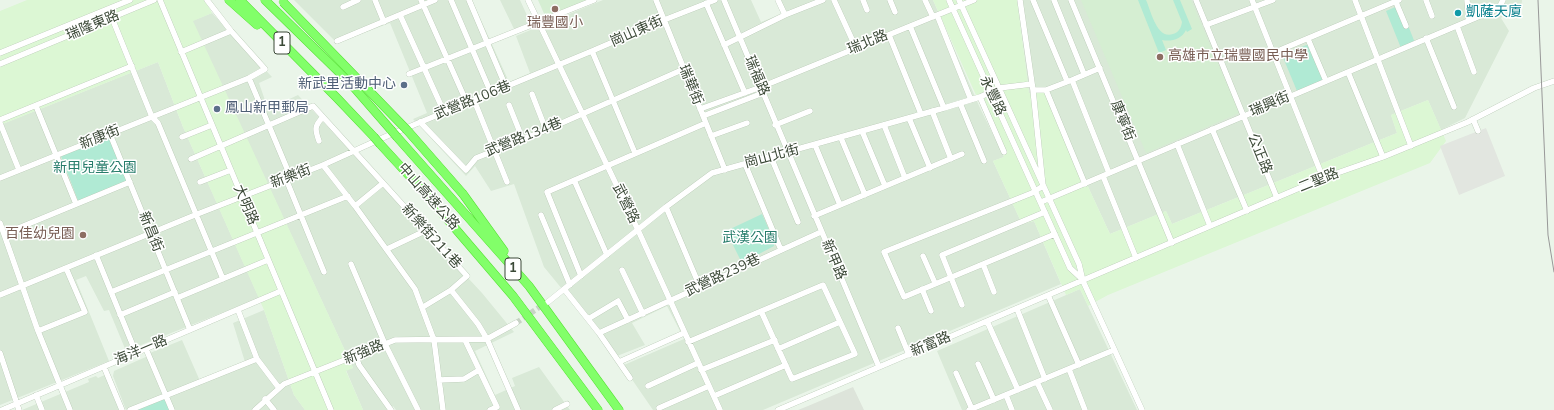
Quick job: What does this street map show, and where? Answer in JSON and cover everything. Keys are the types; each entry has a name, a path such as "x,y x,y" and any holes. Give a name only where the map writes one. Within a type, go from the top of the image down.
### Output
{"highway":[{"path":"229,0 304,65"},
{"name":"中山高速公路","path":"240,0 337,98 424,192 513,296 598,410"},
{"name":"中山高速公路","path":"266,0 351,84 392,134 529,286 619,410"},
{"path":"282,1 407,130 463,194 529,286"}],"street":[{"name":"瑞隆東路","path":"0,53 130,0"},
{"name":"瑞隆東路","path":"0,64 154,0"},
{"name":"大明路","path":"160,0 331,410"},
{"path":"181,52 231,31 207,0"},
{"path":"343,7 358,0"},
{"path":"375,0 384,22"},
{"path":"338,41 400,15 422,2 435,0"},
{"path":"451,0 491,93"},
{"path":"469,0 506,87"},
{"name":"武營路","path":"528,0 606,166 638,230 720,410"},
{"path":"408,74 594,0"},
{"name":"瑞華街","path":"656,0 725,170"},
{"name":"崗山東街","path":"559,65 715,0"},
{"name":"瑞福路","path":"724,0 787,152"},
{"path":"778,0 785,15"},
{"path":"724,45 785,15 823,0"},
{"path":"834,0 856,48"},
{"path":"863,0 867,10"},
{"path":"890,0 895,12"},
{"path":"925,0 935,16 970,100"},
{"name":"永豐路","path":"949,0 1070,268 1083,281"},
{"name":"瑞北路","path":"700,108 761,87 953,9 960,3 974,0"},
{"path":"1020,0 1032,87 1043,186 1036,191 884,252 904,297 1055,234"},
{"path":"1033,0 1109,172"},
{"path":"1054,0 1084,74"},
{"name":"康寧街","path":"1071,0 1172,242"},
{"name":"公正路","path":"1196,0 1277,198"},
{"path":"1252,0 1323,178"},
{"path":"1206,25 1273,0"},
{"path":"1355,0 1411,146"},
{"path":"1426,0 1432,16"},
{"path":"1467,0 1469,20"},
{"name":"瑞興街","path":"1041,202 1499,8 1503,0"},
{"path":"1273,53 1396,1 1406,26"},
{"path":"422,2 467,103"},
{"path":"706,3 745,93"},
{"name":"永豐路","path":"960,3 1079,264 1083,281"},
{"path":"400,15 444,112"},
{"path":"112,18 152,117 158,123 195,215 223,279"},
{"path":"910,26 944,108"},
{"path":"1456,26 1474,72"},
{"name":"新康街","path":"0,178 250,78 265,69 231,31"},
{"name":"瑞隆東路","path":"50,33 53,42"},
{"path":"889,35 921,114"},
{"path":"1426,38 1454,107"},
{"path":"1308,39 1326,81"},
{"path":"592,52 635,153"},
{"name":"武營路106巷","path":"323,165 420,122 559,65"},
{"path":"19,170 0,122 132,66"},
{"path":"1085,184 1046,90 1100,68"},
{"name":"武營路134巷","path":"420,122 466,170 476,158 582,115 684,69"},
{"path":"1348,72 1383,157"},
{"path":"250,78 324,272"},
{"name":"二聖路","path":"1083,281 1323,178 1411,146 1473,119 1534,88 1554,81"},
{"name":"崗山北街","path":"548,302 666,207 712,173 944,108 980,97 999,88 1032,87 1046,90"},
{"path":"703,116 763,93"},
{"path":"532,94 546,130"},
{"path":"980,97 1004,152"},
{"path":"474,100 507,182"},
{"path":"960,103 984,161"},
{"path":"509,105 523,140"},
{"path":"36,106 76,204"},
{"name":"新樂街211巷","path":"269,125 313,106 467,276 451,290 423,307"},
{"path":"776,124 810,111"},
{"path":"932,111 951,159"},
{"path":"319,141 315,131 315,126 323,117"},
{"path":"909,118 930,168"},
{"path":"1473,119 1478,131"},
{"path":"581,276 547,192 706,123"},
{"path":"711,136 747,123"},
{"path":"182,137 212,125"},
{"path":"191,159 269,125"},
{"path":"884,125 905,178"},
{"path":"1212,129 1247,211"},
{"path":"862,131 885,186"},
{"name":"新昌街","path":"110,134 190,330"},
{"path":"841,138 865,195"},
{"path":"1177,144 1210,226"},
{"path":"815,145 840,205"},
{"name":"新甲路","path":"787,152 879,367"},
{"path":"814,216 962,154"},
{"path":"771,157 798,222"},
{"path":"745,164 781,250"},
{"name":"新樂街","path":"0,295 150,233 323,165 348,196 415,289 423,307 434,340 443,410"},
{"path":"200,182 231,170"},
{"path":"1103,176 1136,258"},
{"path":"574,180 607,256"},
{"path":"4,234 130,182"},
{"path":"355,206 383,183"},
{"path":"111,292 348,196"},
{"path":"666,207 700,287"},
{"path":"962,305 942,256 1045,212"},
{"path":"541,215 570,285"},
{"path":"0,223 38,331 70,410"},
{"path":"387,249 425,231"},
{"name":"武營路239巷","path":"599,333 821,232"},
{"path":"96,255 136,353"},
{"path":"923,256 935,283"},
{"path":"120,315 223,279 268,260"},
{"path":"351,264 385,344 418,410"},
{"path":"983,264 994,292"},
{"path":"38,331 85,312 66,268"},
{"path":"622,270 643,314"},
{"path":"1083,281 1142,410"},
{"name":"新富路","path":"778,410 1083,281"},
{"path":"688,342 761,311 823,285 855,354 792,379 761,311"},
{"path":"564,289 599,333 630,378"},
{"path":"922,289 931,311"},
{"path":"451,290 478,324 518,410"},
{"name":"海洋一路","path":"2,410 281,291"},
{"path":"1048,295 1079,365"},
{"path":"588,319 618,301 628,320"},
{"path":"1017,309 1045,379"},
{"path":"238,310 257,360 279,388"},
{"path":"987,321 1018,390"},
{"path":"778,349 840,322"},
{"name":"新強路","path":"254,410 284,384 395,340 486,339 516,323"},
{"path":"898,328 909,355"},
{"path":"619,362 684,333"},
{"path":"465,340 496,406 490,410"},
{"path":"701,370 774,340"},
{"path":"146,349 172,410"},
{"path":"956,373 970,410 978,408 1114,350"},
{"path":"0,353 19,410"},
{"path":"356,356 359,365 390,410"},
{"path":"130,410 257,360"},
{"path":"648,386 698,363"},
{"path":"978,364 994,400"},
{"path":"714,396 786,365"},
{"path":"104,366 122,410"},
{"path":"1069,369 1085,410"},
{"path":"439,380 464,379 480,370"},
{"path":"1037,382 1050,410"},
{"path":"659,408 709,386"},
{"path":"36,395 42,410"},
{"path":"1006,395 1012,410"},
{"path":"265,399 274,410"},
{"path":"555,410 567,404"}],"shaded area":[{"path":"27,0 205,0 212,13 193,21 353,368 346,371 363,410 305,410 294,395 264,310 183,127 158,62 0,125 0,11"},
{"path":"294,0 472,0 509,82 530,73 516,36 603,0 751,0 761,22 786,12 781,0 933,0 980,108 1004,157 993,161 1022,224 1034,221 1061,284 763,410 653,410 624,365 684,339 667,306 632,323 645,345 617,356 544,267 514,184 491,191 475,166 466,176 413,119 427,113 390,23 337,43"},
{"path":"500,0 520,0 530,22 514,29"},
{"name":"瑞豐國小","path":"538,0 589,0 546,18"},
{"path":"933,0 1017,0 1029,93 1044,92 1110,234 1166,211 1172,224 1397,133 1391,115 1428,100 1446,141 1430,163 1108,295 1088,306 1080,289 1066,295 1034,221 1022,224 993,161 1004,157"},
{"path":"1017,0 1522,0 1521,9 1509,11 1501,18 1509,31 1465,118 1441,130 1428,100 1391,115 1397,133 1172,224 1166,211 1110,234 1044,92 1029,93"},
{"name":"高雄市立瑞豐國民中學","path":"1081,0 1191,0 1239,113 1146,153"},
{"path":"212,13 272,77 259,83 268,109 298,95 482,293 514,332 475,351 495,395 515,386 512,378 539,367 570,410 396,410 393,406 388,410 363,410 346,370 353,368 192,21"},
{"path":"158,62 183,127 259,298 126,351 109,310 104,311 86,276 76,280 109,361 0,405 0,125"},
{"path":"1486,128 1505,176 1459,195 1440,146"},
{"path":"1080,289 1137,410 962,410 937,351"},
{"path":"264,310 294,395 305,410 174,410 150,353 182,340 200,381 245,362 233,323"},
{"path":"148,356 164,395 126,410 113,376 114,371"},
{"path":"109,373 123,410 22,410 89,382 88,379 96,376 98,378"},
{"path":"853,387 864,410 798,410 808,406"}],"green space":[{"path":"1138,0 1146,0 1155,23 1163,33 1167,35 1177,32 1181,26 1182,22 1173,0 1180,0 1192,29 1187,32 1186,30 1179,38 1169,41 1162,40 1166,50 1159,53"},
{"path":"1400,5 1415,43 1401,48 1386,11"},
{"path":"1309,44 1324,80 1297,91 1282,55"},
{"name":"新甲兒童公園","path":"109,135 129,183 79,203 61,156"},
{"name":"武漢公園","path":"762,214 774,241 774,246 742,263 726,231"},
{"path":"168,396 174,410 133,410"}],"tunnel":[{"path":"516,323 544,304"}],"tram line":[{"path":"1538,0 1548,235 1554,272"}],"place":[{"name":"瑞豐國小","path":"555,9"},
{"name":"凱薩天廈","path":"1458,13"},
{"name":"高雄市立瑞豐國民中學","path":"1160,57"},
{"name":"新武里活動中心","path":"404,85"},
{"name":"鳳山新甲郵局","path":"217,109"},
{"name":"百佳幼兒園","path":"83,235"}]}
